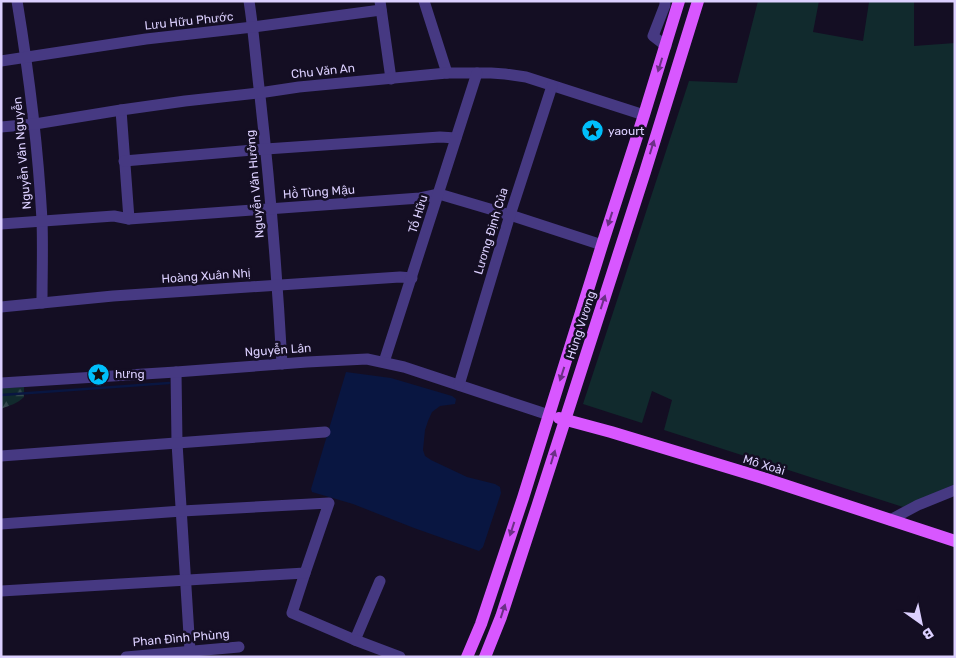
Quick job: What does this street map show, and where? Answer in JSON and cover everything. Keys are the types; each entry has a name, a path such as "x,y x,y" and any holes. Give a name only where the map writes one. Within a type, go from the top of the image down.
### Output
{"main road":[{"name":"Hùng Vương","path":"467,657 481,624 523,498 679,1"},
{"name":"Hùng Vương","path":"485,657 501,617 537,507 698,1"},
{"name":"Mô Xoài","path":"549,414 763,478 954,542"}],"street":[{"name":"Nguyễn Văn Nguyễn","path":"17,1 27,58 35,124 42,222 42,304"},
{"name":"Nguyễn Văn Hưởng","path":"248,1 253,27 266,149 278,284 282,364"},
{"path":"424,1 447,73"},
{"path":"665,1 653,36 666,46"},
{"name":"Lưu Hữu Phước","path":"1,61 146,39 253,27 380,6"},
{"path":"380,6 392,79"},
{"name":"Chu Văn An","path":"1,127 356,80 392,79 447,73 491,73 526,77 644,115"},
{"name":"Tố Hữu","path":"384,362 477,73"},
{"name":"Lương Định Của","path":"459,385 510,215 552,86"},
{"path":"121,110 129,219"},
{"path":"124,161 266,149 440,137 456,138"},
{"name":"Hồ Tùng Mậu","path":"1,224 114,216 129,219 420,198 439,194 602,245"},
{"name":"Hoàng Xuân Nhị","path":"1,307 113,296 278,284 400,277 412,278"},
{"name":"Nguyễn Lân","path":"1,383 366,359 404,366 549,414"},
{"path":"176,372 178,443 190,652"},
{"path":"1,456 325,432"},
{"path":"890,520 918,505 955,490"},
{"path":"1,524 329,503 292,613 400,657"},
{"path":"1,591 304,573"},
{"path":"355,640 380,581"},
{"name":"Phan Đình Phùng","path":"126,657 239,647"}],"green space":[{"path":"758,1 819,1 813,32 863,41 868,1 914,1 914,46 955,43 955,484 903,507 664,430 672,400 652,391 642,423 583,404 689,81 737,83"},
{"path":"24,387 24,397 16,403 1,409 1,388"}],"water":[{"path":"346,372 391,378 452,396 456,399 455,404 440,406 432,412 425,430 423,450 425,456 431,460 467,477 500,487 501,493 483,547 479,551 353,504 312,492 311,489"}],"waterway":[{"path":"1,395 169,383"}],"place":[{"name":"yaourt","path":"592,131"},
{"name":"hưng","path":"99,374"}]}
